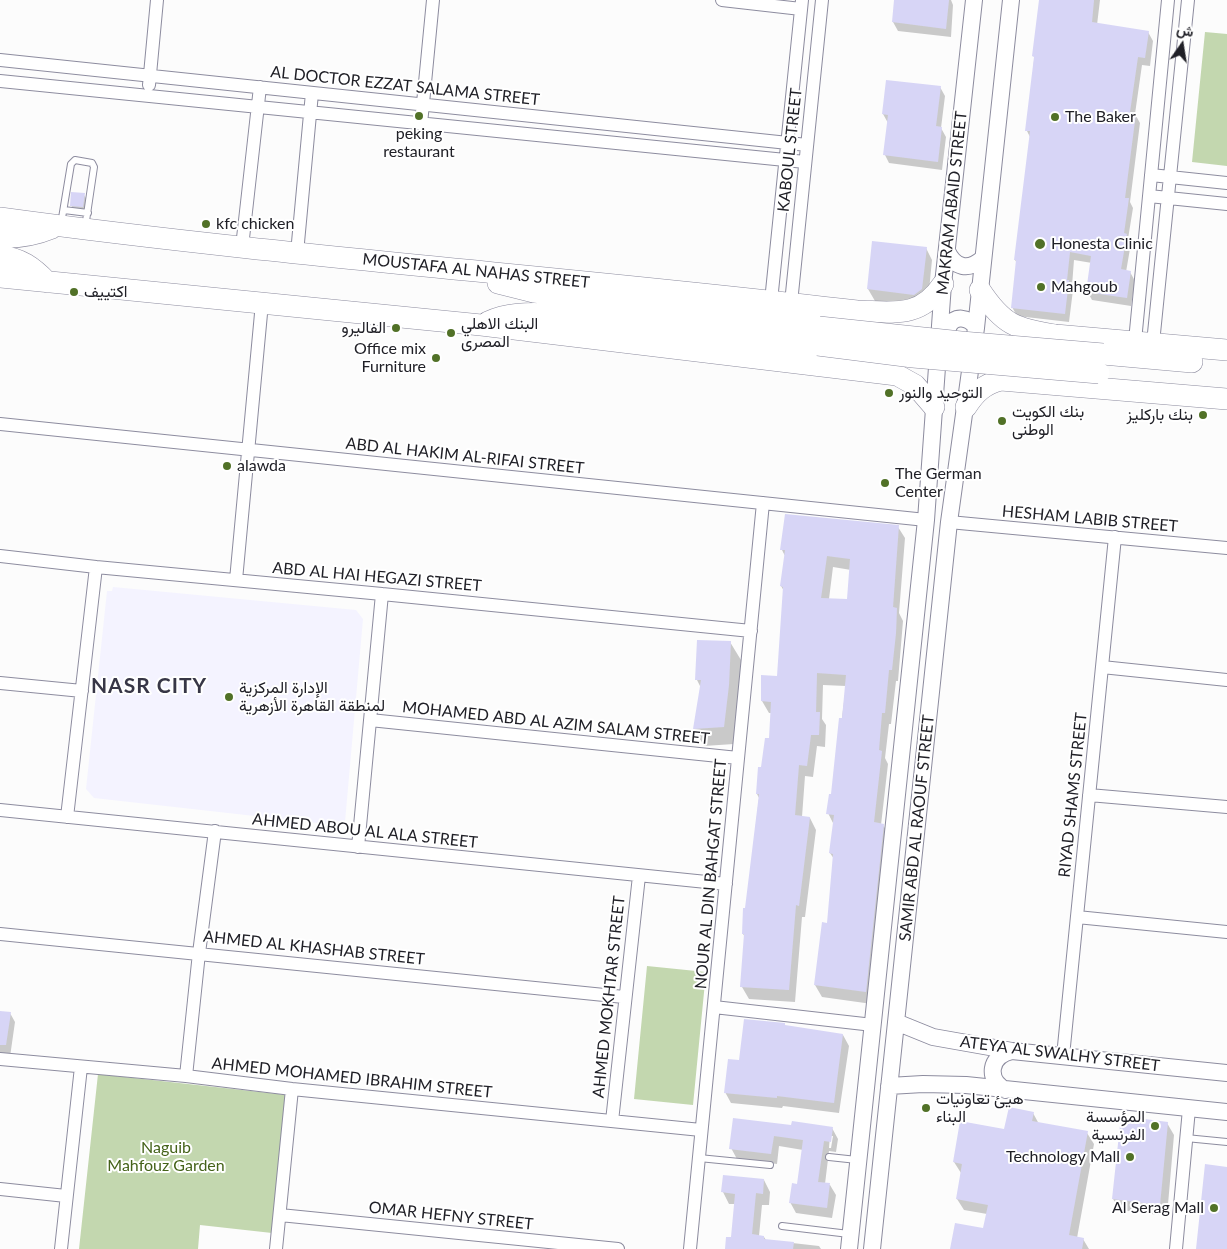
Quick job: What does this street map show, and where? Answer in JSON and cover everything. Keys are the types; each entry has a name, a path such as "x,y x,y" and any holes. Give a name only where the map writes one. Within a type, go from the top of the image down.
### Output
{"main road":[{"name":"MOUSTAFA AL NAHAS STREET","path":"0,218 60,218 242,247 856,310 900,313 909,311 932,298 943,284"},
{"path":"0,237 24,236 41,232 60,218"},
{"path":"0,256 24,262 47,282"},
{"path":"476,270 492,281 506,286 580,298 890,335 1227,365"},
{"path":"0,277 481,325 898,375 907,379 923,392 934,407"},
{"path":"980,290 996,312 1013,325 1028,331 1227,350"},
{"path":"852,369 865,354 871,338 868,322 856,310"},
{"path":"481,325 499,317 517,314 550,314 912,357 1227,385"},
{"path":"1046,383 1040,372 1038,360 1045,343 1055,335"},
{"path":"966,407 978,390 992,382 1009,380 1227,399"}],"street":[{"path":"148,96 157,0"},
{"path":"421,124 433,0"},
{"path":"722,0 802,4"},
{"name":"KABOUL STREET","path":"781,302 805,162 822,0"},
{"name":"MAKRAM ABAID STREET","path":"934,407 943,284 974,0"},
{"path":"966,407 1011,0"},
{"path":"1144,342 1149,196 1168,0"},
{"path":"1144,342 1169,197 1188,0"},
{"name":"KABOUL STREET","path":"781,302 787,143 802,4"},
{"name":"AL DOCTOR EZZAT SALAMA STREET","path":"0,60 807,145"},
{"path":"0,81 805,162"},
{"path":"242,247 260,88"},
{"path":"297,253 312,93"},
{"path":"1151,174 1227,182"},
{"path":"1149,196 1227,204"},
{"path":"947,251 951,259 958,265 967,267 976,265 982,259"},
{"path":"236,580 250,450 262,303"},
{"path":"937,352 944,348 948,327 954,320 964,318 969,320 976,328"},
{"name":"SAMIR ABD AL RAOUF STREET","path":"850,1242 926,520 934,407"},
{"name":"SAMIR ABD AL RAOUF STREET","path":"872,1249 949,522 966,407"},
{"name":"ABD AL HAKIM AL-RIFAI STREET","path":"0,424 926,520"},
{"name":"NOUR AL DIN BAHGAT STREET","path":"690,1249 764,503"},
{"name":"HESHAM LABIB STREET","path":"949,522 1227,548"},
{"name":"RIYAD SHAMS STREET","path":"1063,1056 1115,537"},
{"name":"ABD AL HAI HEGAZI STREET","path":"0,556 751,631"},
{"path":"68,817 96,567"},
{"path":"358,847 382,594"},
{"path":"1102,667 1227,680"},
{"path":"0,683 82,691"},
{"name":"MOHAMED ABD AL AZIM SALAM STREET","path":"370,720 738,758"},
{"path":"1090,795 1227,807"},
{"name":"AHMED ABOU AL ALA STREET","path":"0,810 726,884"},
{"path":"186,1076 199,953 215,831"},
{"name":"AHMED MOKHTAR STREET","path":"612,1121 624,997 639,876"},
{"path":"1077,917 1227,932"},
{"name":"AHMED AL KHASHAB STREET","path":"0,934 624,997"},
{"path":"714,1007 872,1026"},
{"name":"ATEYA AL SWALHY STREET","path":"896,1022 933,1037 1012,1051 1227,1073"},
{"path":"1006,1090 996,1083 993,1071 996,1060 1000,1055 1012,1051"},
{"name":"AHMED MOHAMED IBRAHIM STREET","path":"0,1059 186,1076 292,1089 701,1130"},
{"path":"61,1249 81,1067"},
{"path":"889,1086 946,1084 1227,1112"},
{"path":"276,1249 292,1089"},
{"path":"1176,1249 1188,1108"},
{"path":"0,1189 66,1196"},
{"name":"OMAR HEFNY STREET","path":"280,1215 618,1249"}],"lane":[{"path":"60,218 69,194 71,164 76,160 89,162 93,165 87,196 89,222"},
{"path":"1186,1138 1227,1142"},
{"path":"829,1157 858,1160"},
{"path":"699,1158 770,1165"},
{"path":"782,1226 850,1242"}],"shaded area":[{"path":"113,587 356,610 363,619 345,822 336,821 335,825 94,798 86,789 107,591 112,591"}],"green space":[{"path":"1205,32 1227,34 1227,166 1192,162"},
{"path":"647,966 706,972 693,1105 634,1099"},
{"name":"Naguib Mahfouz Garden","path":"98,1074 287,1095 272,1233 200,1225 198,1249 79,1249"}],"building":[{"path":"894,0 949,0 946,29 892,22"},
{"path":"1039,0 1094,0 1092,22 1149,31 1145,58 1138,57 1130,112 1136,113 1125,198 1129,198 1124,233 1127,234 1121,269 1131,271 1127,298 1086,292 1091,256 1070,252 1065,314 1011,308 1016,260 1014,260 1030,131 1025,131"},
{"path":"886,80 941,86 936,126 942,127 938,162 883,155 888,115 882,114"},
{"path":"71,192 85,193 83,207 70,206"},
{"path":"872,241 927,247 922,289 914,295 867,289"},
{"path":"785,514 899,525 893,607 897,608 896,633 892,670 889,670 885,713 882,713 879,750 882,751 874,822 884,824 866,992 814,985 822,922 827,923 833,854 829,853 834,815 826,814 829,794 831,794 839,718 842,718 846,675 817,673 816,712 820,712 819,735 811,735 807,766 799,765 795,815 810,817 799,906 796,905 789,990 740,987 744,934 742,934 743,908 745,908 759,794 756,794 758,767 761,767 765,738 769,738 771,702 761,701 761,675 777,676 783,587 780,586 785,550 780,550","holes":["827,556 850,559 847,599 821,598"]},
{"path":"697,640 731,641 729,685 724,727 693,729 701,680 695,680"},
{"path":"0,1011 11,1012 6,1045 0,1045"},
{"path":"744,1019 785,1023 785,1025 843,1034 834,1103 777,1096 777,1098 724,1093 728,1059 739,1060"},
{"path":"1009,1107 1034,1112 1032,1121 1088,1131 1069,1235 1084,1238 1082,1249 950,1249 955,1223 983,1228 988,1205 956,1199 962,1164 953,1162 960,1121 1004,1129"},
{"name":"Technology Mall","path":"1121,1116 1168,1122 1160,1205 1112,1199"},
{"path":"733,1118 791,1125 792,1121 833,1127 831,1142 824,1141 818,1182 830,1183 827,1208 789,1203 792,1183 797,1184 803,1140 774,1136 771,1154 729,1149"},
{"name":"Al Serag Mall","path":"1205,1164 1227,1167 1227,1249 1196,1249"},
{"path":"723,1175 764,1179 763,1194 756,1193 752,1234 764,1236 764,1239 794,1242 793,1249 725,1249 726,1237 731,1237 735,1194 721,1192"}],"place":[{"name":"peking restaurant","path":"419,116"},
{"name":"The Baker","path":"1055,117"},
{"name":"kfc chicken","path":"206,224"},
{"name":"Honesta Clinic","path":"1040,244"},
{"name":"Mahgoub","path":"1041,287"},
{"name":"اكتييف","path":"74,292"},
{"name":"الفاليرو","path":"396,328"},
{"name":"البنك الاهلي المصرى","path":"451,333"},
{"name":"Office mix Furniture","path":"436,358"},
{"name":"التوحيد والنور","path":"889,393"},
{"name":"بنك باركليز","path":"1203,415"},
{"name":"بنك الكويت الوطنى","path":"1002,421"},
{"name":"alawda","path":"227,466"},
{"name":"The German Center","path":"885,483"},
{"name":"الإدارة المركزية لمنطقة القاهرة الأزهرية","path":"229,697"},
{"name":"هيئ تعاونيات البناء","path":"926,1108"},
{"name":"المؤسسة الفرنسية","path":"1155,1126"},
{"name":"Technology Mall","path":"1130,1157"},
{"name":"Al Serag Mall","path":"1214,1208"}],"district":[{"name":"NASR CITY","path":"149,686"}]}
